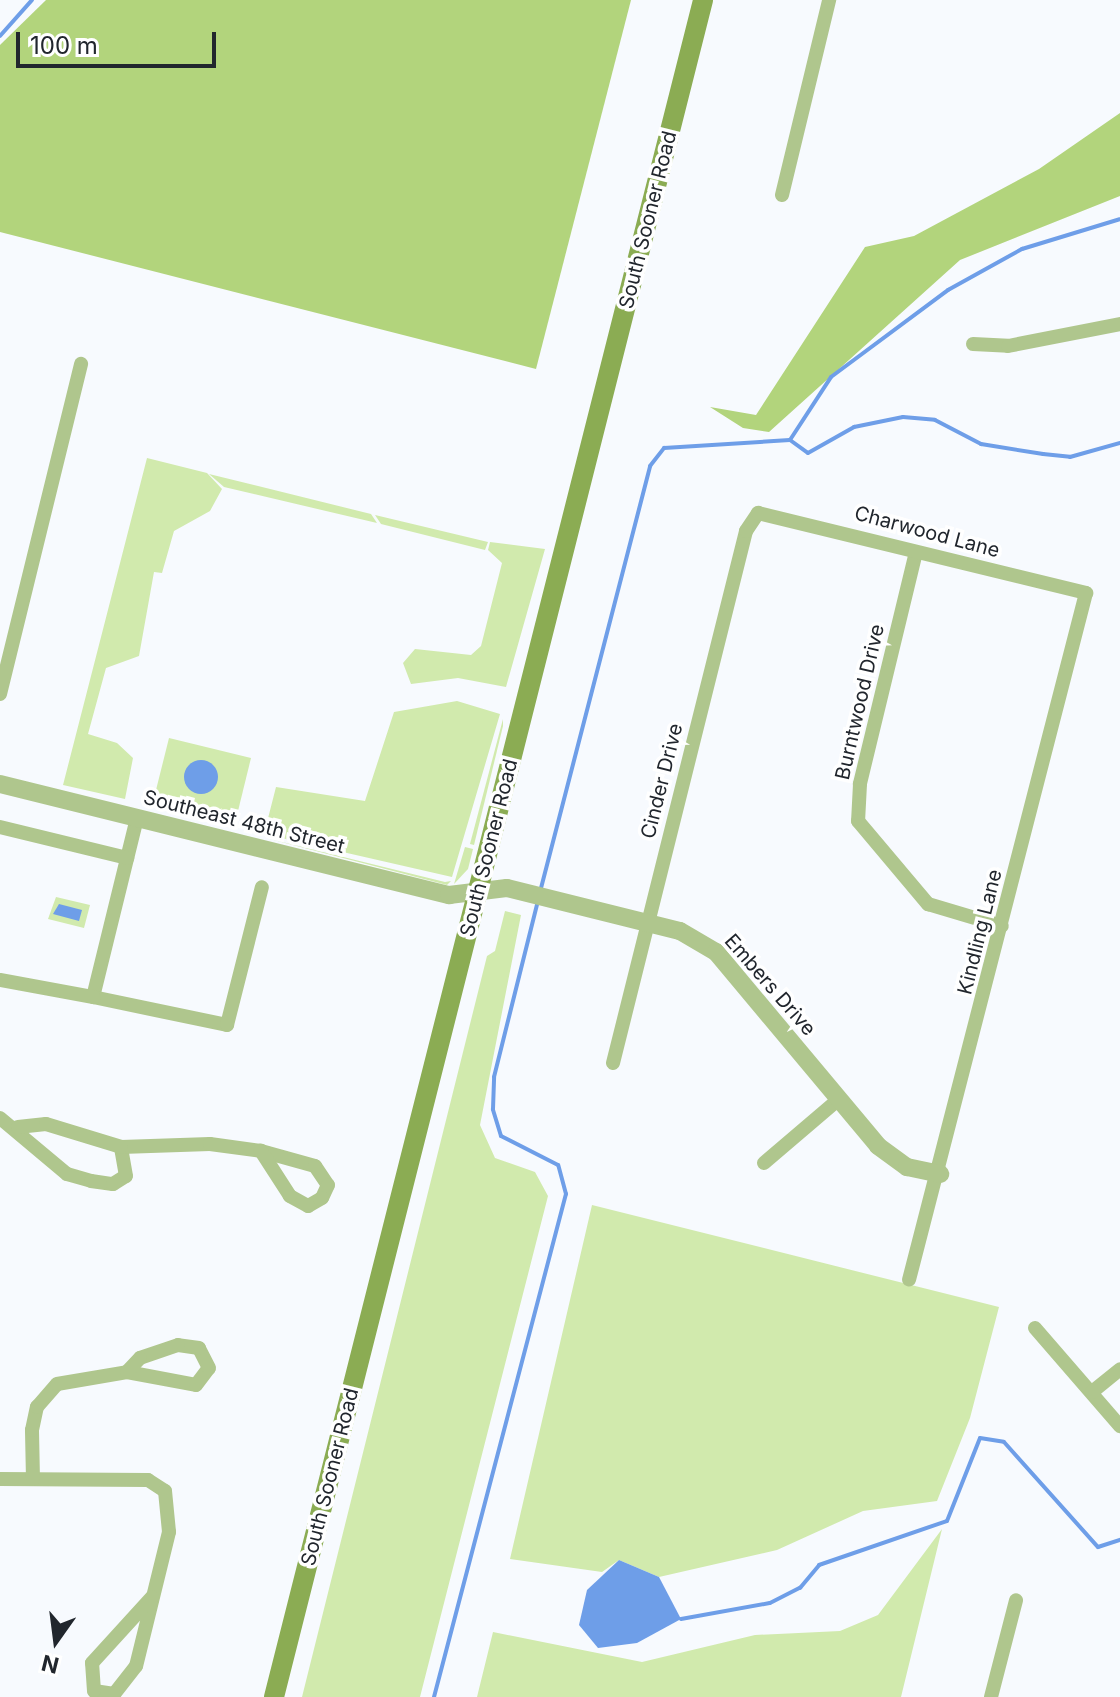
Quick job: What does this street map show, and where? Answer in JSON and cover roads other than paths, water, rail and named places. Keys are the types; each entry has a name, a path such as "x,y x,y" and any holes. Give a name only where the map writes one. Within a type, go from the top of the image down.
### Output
{"main road":[{"name":"South Sooner Road","path":"274,1697 703,0"}],"street":[{"path":"782,195 829,0"},
{"path":"973,344 1008,346 1120,324"},
{"path":"0,694 81,364"},
{"name":"Charwood Lane","path":"758,513 1086,593"},
{"name":"Cinder Drive","path":"613,1063 746,531 758,513"},
{"name":"Burntwood Drive","path":"916,552 860,784 858,821 928,904 1002,926"},
{"name":"Kindling Lane","path":"909,1280 940,1174 1086,593"},
{"name":"Southeast 48th Street","path":"0,784 449,895 478,891"},
{"path":"93,997 137,818"},
{"path":"0,827 127,858"},
{"path":"0,980 227,1025 262,887"},
{"name":"Embers Drive","path":"478,891 521,892 648,922 716,952 891,1157 940,1174"},
{"path":"764,1163 839,1099"},
{"path":"0,1118 18,1127 45,1158 91,1181 113,1184 126,1176 121,1147"},
{"path":"18,1127 46,1124 121,1147 261,1151 326,1175 322,1198 308,1206 290,1196 261,1151"},
{"path":"1035,1328 1120,1426"},
{"path":"33,1479 32,1430 46,1394 77,1376 127,1372 196,1385 209,1368 199,1348 178,1345 140,1358 127,1372"},
{"path":"1092,1392 1120,1369"},
{"path":"0,1479 148,1480 165,1491 169,1532 152,1597 127,1684 114,1694 94,1691 92,1663 152,1597"},
{"path":"991,1697 1016,1600"}],"water":[{"path":"201,760 213,765 218,777 213,789 201,794 189,789 184,777 189,765"},
{"path":"59,904 82,910 79,921 53,914"},
{"path":"619,1560 659,1577 681,1619 637,1643 598,1648 579,1625 587,1590"}],"waterway":[{"path":"0,36 32,0"},
{"path":"540,892 650,466 664,448 790,440 831,377 948,290 1022,249 1120,219"},
{"path":"790,440 808,453 854,427 903,417 935,420 981,444 1043,454 1070,457 1120,443"},
{"path":"434,1697 566,1194 558,1165 501,1136 493,1109 494,1077 538,900"},
{"path":"681,1619 770,1603 800,1588 819,1565 947,1521 980,1438 1004,1442 1098,1547 1120,1540"}]}
